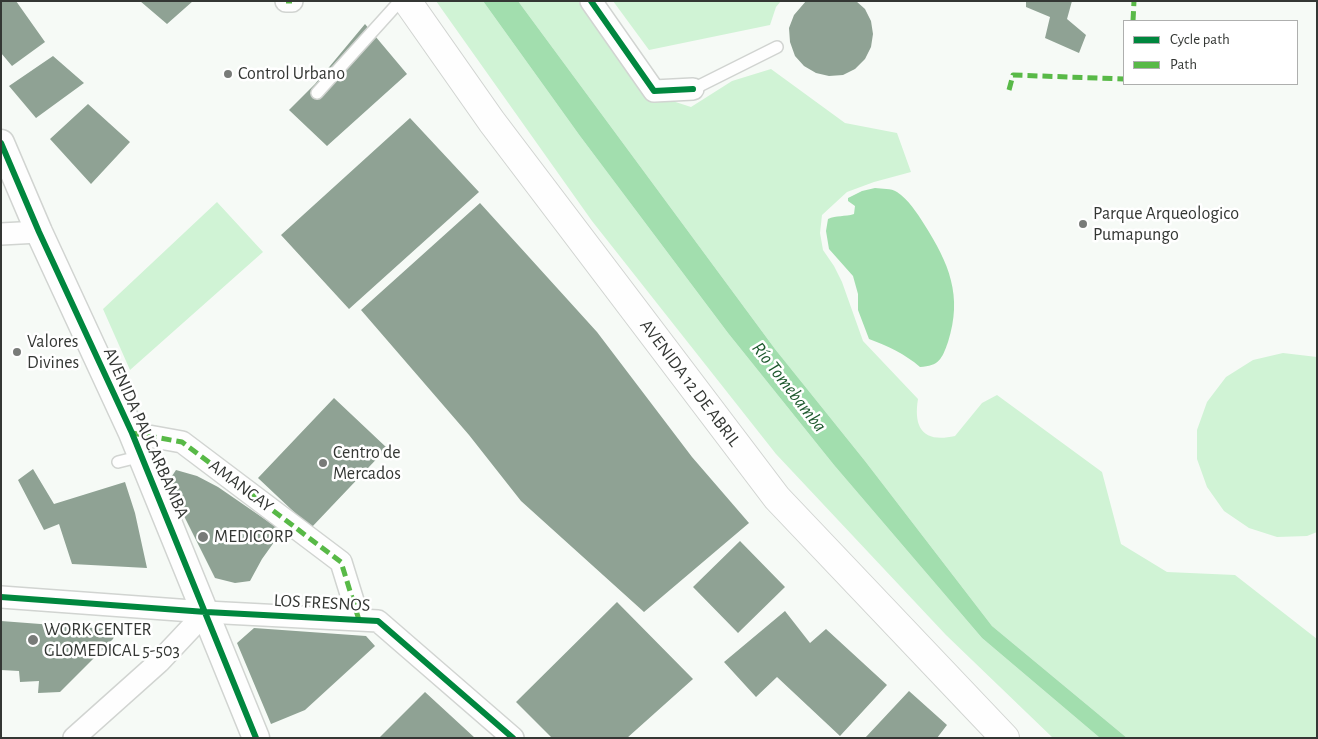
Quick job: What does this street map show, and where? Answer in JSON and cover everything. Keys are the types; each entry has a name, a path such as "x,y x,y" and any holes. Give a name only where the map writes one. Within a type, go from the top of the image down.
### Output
{"main road":[{"name":"AVENIDA 12 DE ABRIL","path":"407,1 492,122 778,498 1005,738"}],"street":[{"path":"286,1 292,1"},
{"path":"591,1 654,91 693,89"},
{"name":"AVENIDA PAUCARBAMBA","path":"1,143 39,232 132,433 130,459 206,612 256,738"},
{"path":"1,234 39,232"},
{"name":"AMANCAY","path":"132,433 182,442 341,562 359,620"},
{"name":"LOS FRESNOS","path":"1,597 206,612 378,621 513,738"},
{"path":"74,738 159,662 206,612"}],"lane":[{"path":"317,93 400,1"},
{"path":"693,89 778,47"}],"shaded area":[{"path":"436,1 483,1 580,136 728,333 834,465 982,638 1100,738 1053,738 946,635 776,454 592,221"},
{"path":"518,1 578,1 604,36 657,96 691,107 732,81 771,69 845,123 897,133 911,172 847,192 822,215 820,233 823,250 842,282 863,341 918,399 917,418 919,426 928,435 935,437 955,436 982,403 997,395 1102,472 1121,544 1167,572 1235,575 1317,639 1317,738 1127,738 992,626 865,461 775,349"},
{"path":"613,1 781,1 776,7 770,25 649,50"},
{"path":"217,202 263,252 130,370 103,309"},
{"path":"1283,353 1317,357 1317,532 1307,536 1277,537 1249,528 1224,511 1207,487 1197,459 1197,430 1207,402 1226,377 1253,360"}],"water":[{"name":"Río Tomebamba","path":"483,1 518,1 775,349 865,461 992,626 1127,738 1100,738 982,638 834,465 728,333 580,136"},
{"path":"875,188 895,191 909,202 933,238 947,266 954,295 952,325 942,357 932,365 920,367 896,351 869,339 858,310 858,294 853,276 829,249 826,231 828,219 854,214 855,206 848,201 848,198 862,191"}],"building":[{"path":"1,1 16,1 45,42 12,66 1,53"},
{"path":"140,1 193,1 167,24"},
{"path":"806,1 856,1 865,9 871,21 873,34 871,47 865,59 855,69 843,75 829,76 816,73 804,66 795,56 790,42 789,28 794,15"},
{"path":"1026,1 1072,1 1067,19 1086,35 1079,53 1045,38 1050,17 1026,7"},
{"path":"365,24 407,74 327,146 289,110 315,84"},
{"path":"53,56 84,83 36,118 9,86"},
{"path":"88,104 130,142 91,184 50,139"},
{"path":"410,118 479,192 349,309 281,235"},
{"path":"480,203 597,332 692,457 749,523 644,612 521,501 469,435 361,310"},
{"name":"Centro de Mercados","path":"334,398 387,448 311,528 258,478"},
{"path":"33,469 54,504 125,482 135,513 147,568 72,564 59,524 44,530 18,480"},
{"path":"176,470 197,476 218,487 282,531 262,559 250,581 235,583 215,578 174,496 170,479"},
{"path":"740,541 785,587 738,633 693,587"},
{"path":"617,602 693,679 627,738 552,738 516,702"},
{"path":"785,611 810,643 826,629 887,685 840,736 777,677 756,697 724,662"},
{"path":"1,621 106,629 116,632 113,639 60,692 38,693 39,681 20,682 19,671 1,670"},
{"path":"254,628 366,636 375,646 305,710 271,724 237,643"},
{"path":"909,691 947,725 937,738 865,738"},
{"path":"425,692 475,738 379,738"}],"marked path":[{"path":"286,1 292,1"},
{"path":"1133,20 1134,1"},
{"path":"1009,90 1013,75 1123,79"},
{"path":"132,433 182,442 341,562 359,620"}],"cycle path":[{"path":"591,1 654,91 693,89"},
{"path":"1,143 39,232 132,433 256,738"},
{"path":"1,597 206,612 378,621 513,738"}],"place":[{"name":"Control Urbano","path":"228,74"},
{"name":"Parque Arqueologico Pumapungo","path":"1083,224"},
{"name":"Valores Divines","path":"17,352"},
{"name":"Centro de Mercados","path":"323,463"},
{"name":"MEDICORP","path":"203,537"},
{"name":"WORK CENTER GLOMEDICAL 5-503","path":"33,640"}]}
